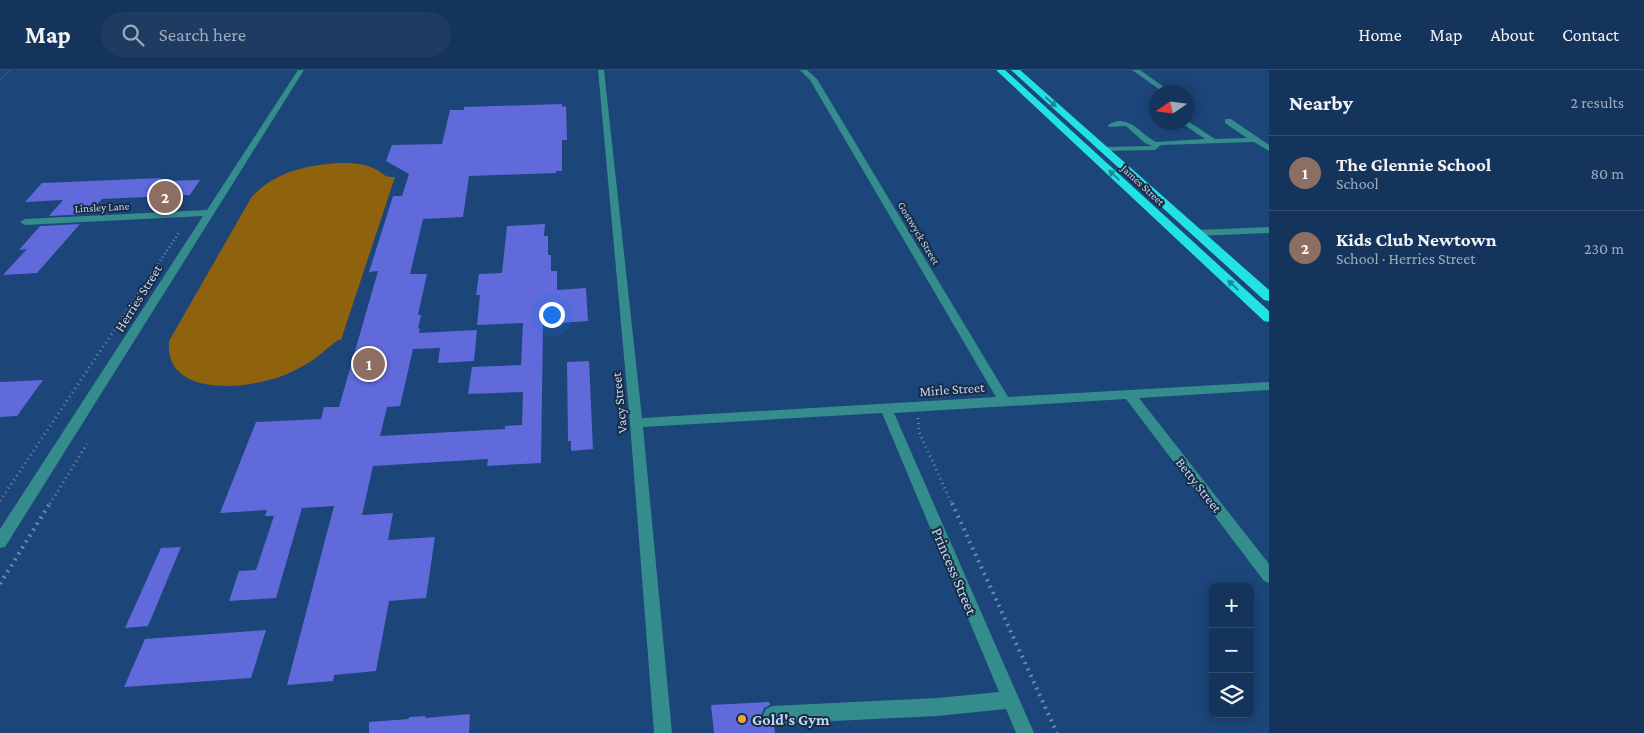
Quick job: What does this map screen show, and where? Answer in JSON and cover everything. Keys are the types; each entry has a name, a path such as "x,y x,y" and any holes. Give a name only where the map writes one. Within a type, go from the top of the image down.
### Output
{"highway":[{"name":"James Street","path":"1000,70 1269,318"},
{"name":"James Street","path":"1015,70 1269,296"}],"street":[{"name":"Herries Street","path":"0,542 301,70"},
{"name":"Vacy Street","path":"601,70 636,423 662,733"},
{"name":"Gostwyck Street","path":"803,70 812,74 1004,400"},
{"path":"1135,70 1157,85"},
{"path":"1228,121 1269,149"},
{"path":"1112,125 1128,124 1157,145"},
{"path":"1194,128 1214,142"},
{"path":"1104,149 1155,148 1159,143 1256,140"},
{"name":"Linsley Lane","path":"24,222 210,213"},
{"path":"1198,233 1269,230"},
{"name":"Mirle Street","path":"636,423 1269,386"},
{"name":"Betty Street","path":"1129,394 1269,576"},
{"name":"Princess Street","path":"886,408 1025,733"},
{"path":"772,715 937,707 1010,700"}],"path":[{"path":"0,79 12,70"},
{"path":"0,501 183,228"},
{"path":"914,406 918,416 919,432 1057,733"},
{"path":"0,584 87,444"}],"shaded area":[{"path":"339,163 365,165 385,176 395,177 341,340 336,341 304,366 272,379 253,383 233,386 213,385 195,381 180,373 171,360 169,341 251,198 260,189 280,176 303,168"}],"building":[{"path":"562,104 562,107 566,106 567,140 562,140 562,171 556,171 556,173 469,176 463,217 423,219 410,274 427,274 418,315 421,315 419,333 477,330 474,361 438,363 440,348 413,349 400,406 387,407 380,436 505,429 505,426 522,425 523,392 468,394 472,367 521,365 523,323 477,325 480,295 476,295 479,274 502,273 507,226 545,224 544,236 548,236 548,255 551,255 551,271 557,271 557,290 586,288 588,321 543,324 541,463 487,466 488,459 373,466 362,515 393,513 388,540 435,537 426,598 389,601 376,671 334,675 333,681 287,685 334,506 302,508 276,598 229,601 239,571 256,570 274,516 265,516 267,510 220,513 256,422 321,419 324,407 339,407 378,271 369,272 393,196 402,196 409,174 386,161 392,145 442,144 450,110 464,110 464,107"},
{"path":"161,178 159,181 200,180 190,195 102,199 88,214 49,216 63,200 25,202 42,183"},
{"path":"80,224 37,273 3,275 27,249 19,250 40,226"},
{"path":"589,361 593,449 571,451 571,441 568,441 567,362"},
{"path":"43,380 17,416 0,417 0,382"},
{"path":"181,547 148,626 125,628 161,548"},
{"path":"266,630 251,678 124,687 145,639"},
{"name":"Gold's Gym","path":"769,702 770,705 764,708 761,716 765,723 774,726 775,733 714,733 711,705"},
{"path":"470,714 469,733 369,733 369,722 409,719 409,717 426,716 425,718"}],"place":[{"name":"Kids Club Newtown","path":"165,197"},
{"name":"The Glennie School","path":"369,364"},
{"name":"Gold's Gym","path":"742,719"}]}
